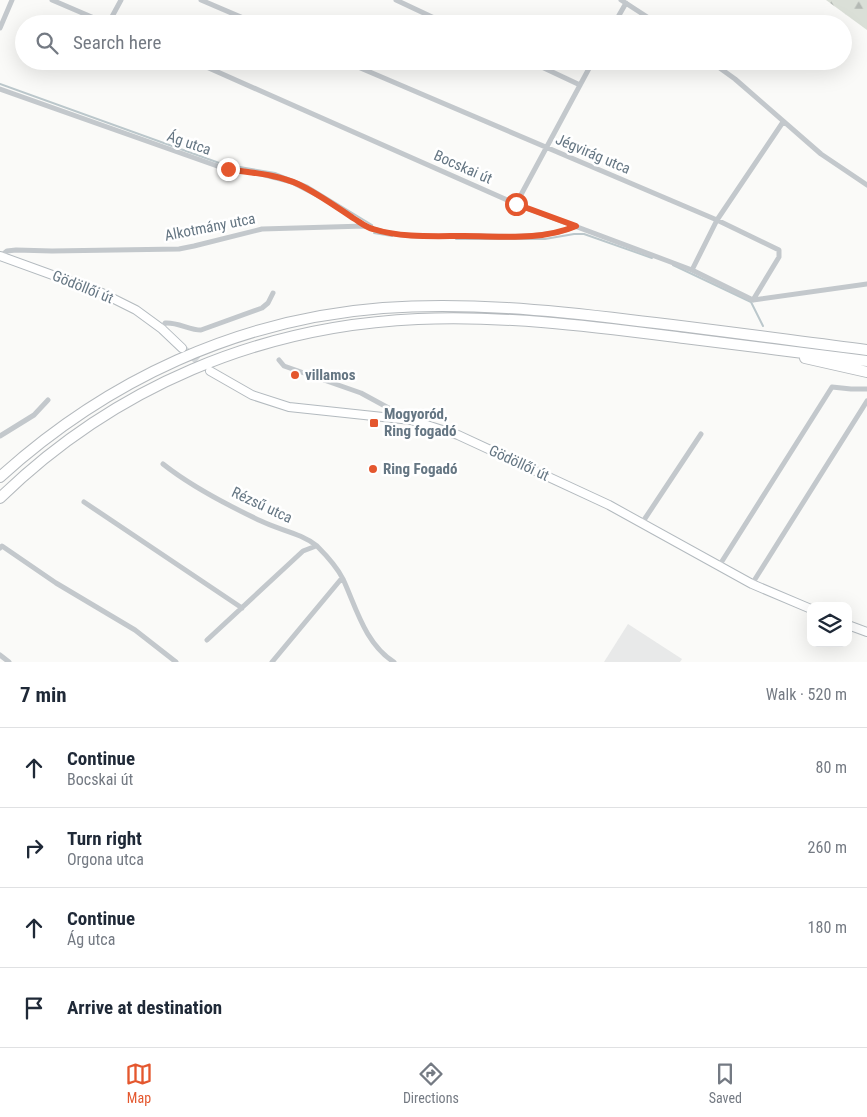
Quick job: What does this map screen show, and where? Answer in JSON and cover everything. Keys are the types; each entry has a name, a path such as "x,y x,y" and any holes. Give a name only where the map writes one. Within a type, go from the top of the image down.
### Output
{"highway":[{"path":"0,477 60,427 102,399 145,374 197,351 247,334 317,316 416,306 519,308 867,350"},
{"path":"0,498 68,440 148,390 224,356 277,340 322,330 416,319 516,320 593,327 867,361"},
{"path":"760,348 867,372"}],"main road":[{"name":"Gödöllői út","path":"0,256 102,293 136,310 162,329 182,348"},
{"name":"Gödöllői út","path":"210,370 252,395 289,407 411,420 458,435 609,505 752,584 807,607"},
{"path":"852,626 867,632"}],"street":[{"path":"0,28 12,0"},
{"path":"52,0 87,15"},
{"path":"113,15 121,0"},
{"path":"201,0 236,15"},
{"path":"396,0 428,15"},
{"path":"618,15 624,1 645,15"},
{"name":"Bocskai út","path":"213,70 516,204 692,270 752,300"},
{"name":"Jégvirág utca","path":"365,70 717,220 778,250 779,257 752,300"},
{"path":"548,70 580,85"},
{"path":"516,204 588,70"},
{"path":"722,70 821,154 867,185"},
{"name":"Ág utca","path":"0,89 220,167 261,174 292,182 317,195 365,226"},
{"path":"692,270 717,220 783,122"},
{"path":"365,226 381,232 439,236 525,236 565,231 576,226"},
{"name":"Alkotmány utca","path":"0,256 8,251 16,250 179,249 262,229 365,226"},
{"path":"752,300 867,284"},
{"path":"162,329 165,323 171,322 195,330 201,330 262,308 268,304 273,293"},
{"path":"279,360 284,366 361,394 411,420"},
{"path":"719,566 832,387 852,390 867,389"},
{"path":"0,436 34,415 48,400"},
{"path":"752,584 867,401"},
{"path":"642,523 701,434"},
{"name":"Rézsű utca","path":"163,464 181,479 263,522 298,534 316,546 335,566 342,578 354,609 375,644 382,653 394,662"},
{"path":"84,502 242,608"},
{"path":"207,640 303,551 316,546"},
{"path":"1,547 56,583 135,630 176,662"},
{"path":"272,662 342,578"},
{"path":"0,655 8,662"}],"shaded area":[{"path":"628,624 682,659 680,662 604,662"}],"green space":[{"path":"826,0 867,0 867,30 852,19 852,15 846,15"}],"waterway":[{"path":"0,84 222,164 275,173 308,186 372,225"},
{"path":"374,233 392,236"},
{"path":"456,239 545,239 584,234 652,258"},
{"path":"673,265 751,302 763,326"}],"tunnel":[{"path":"182,348 207,368"}],"place":[{"name":"villamos","path":"295,375"},
{"name":"Mogyoród, Ring fogadó","path":"374,423"},
{"name":"Ring Fogadó","path":"373,469"}],"route":[{"path":"228,169 261,174 292,182 323,198 365,226 381,232 439,236 525,236 565,231 576,226 516,204"}]}
